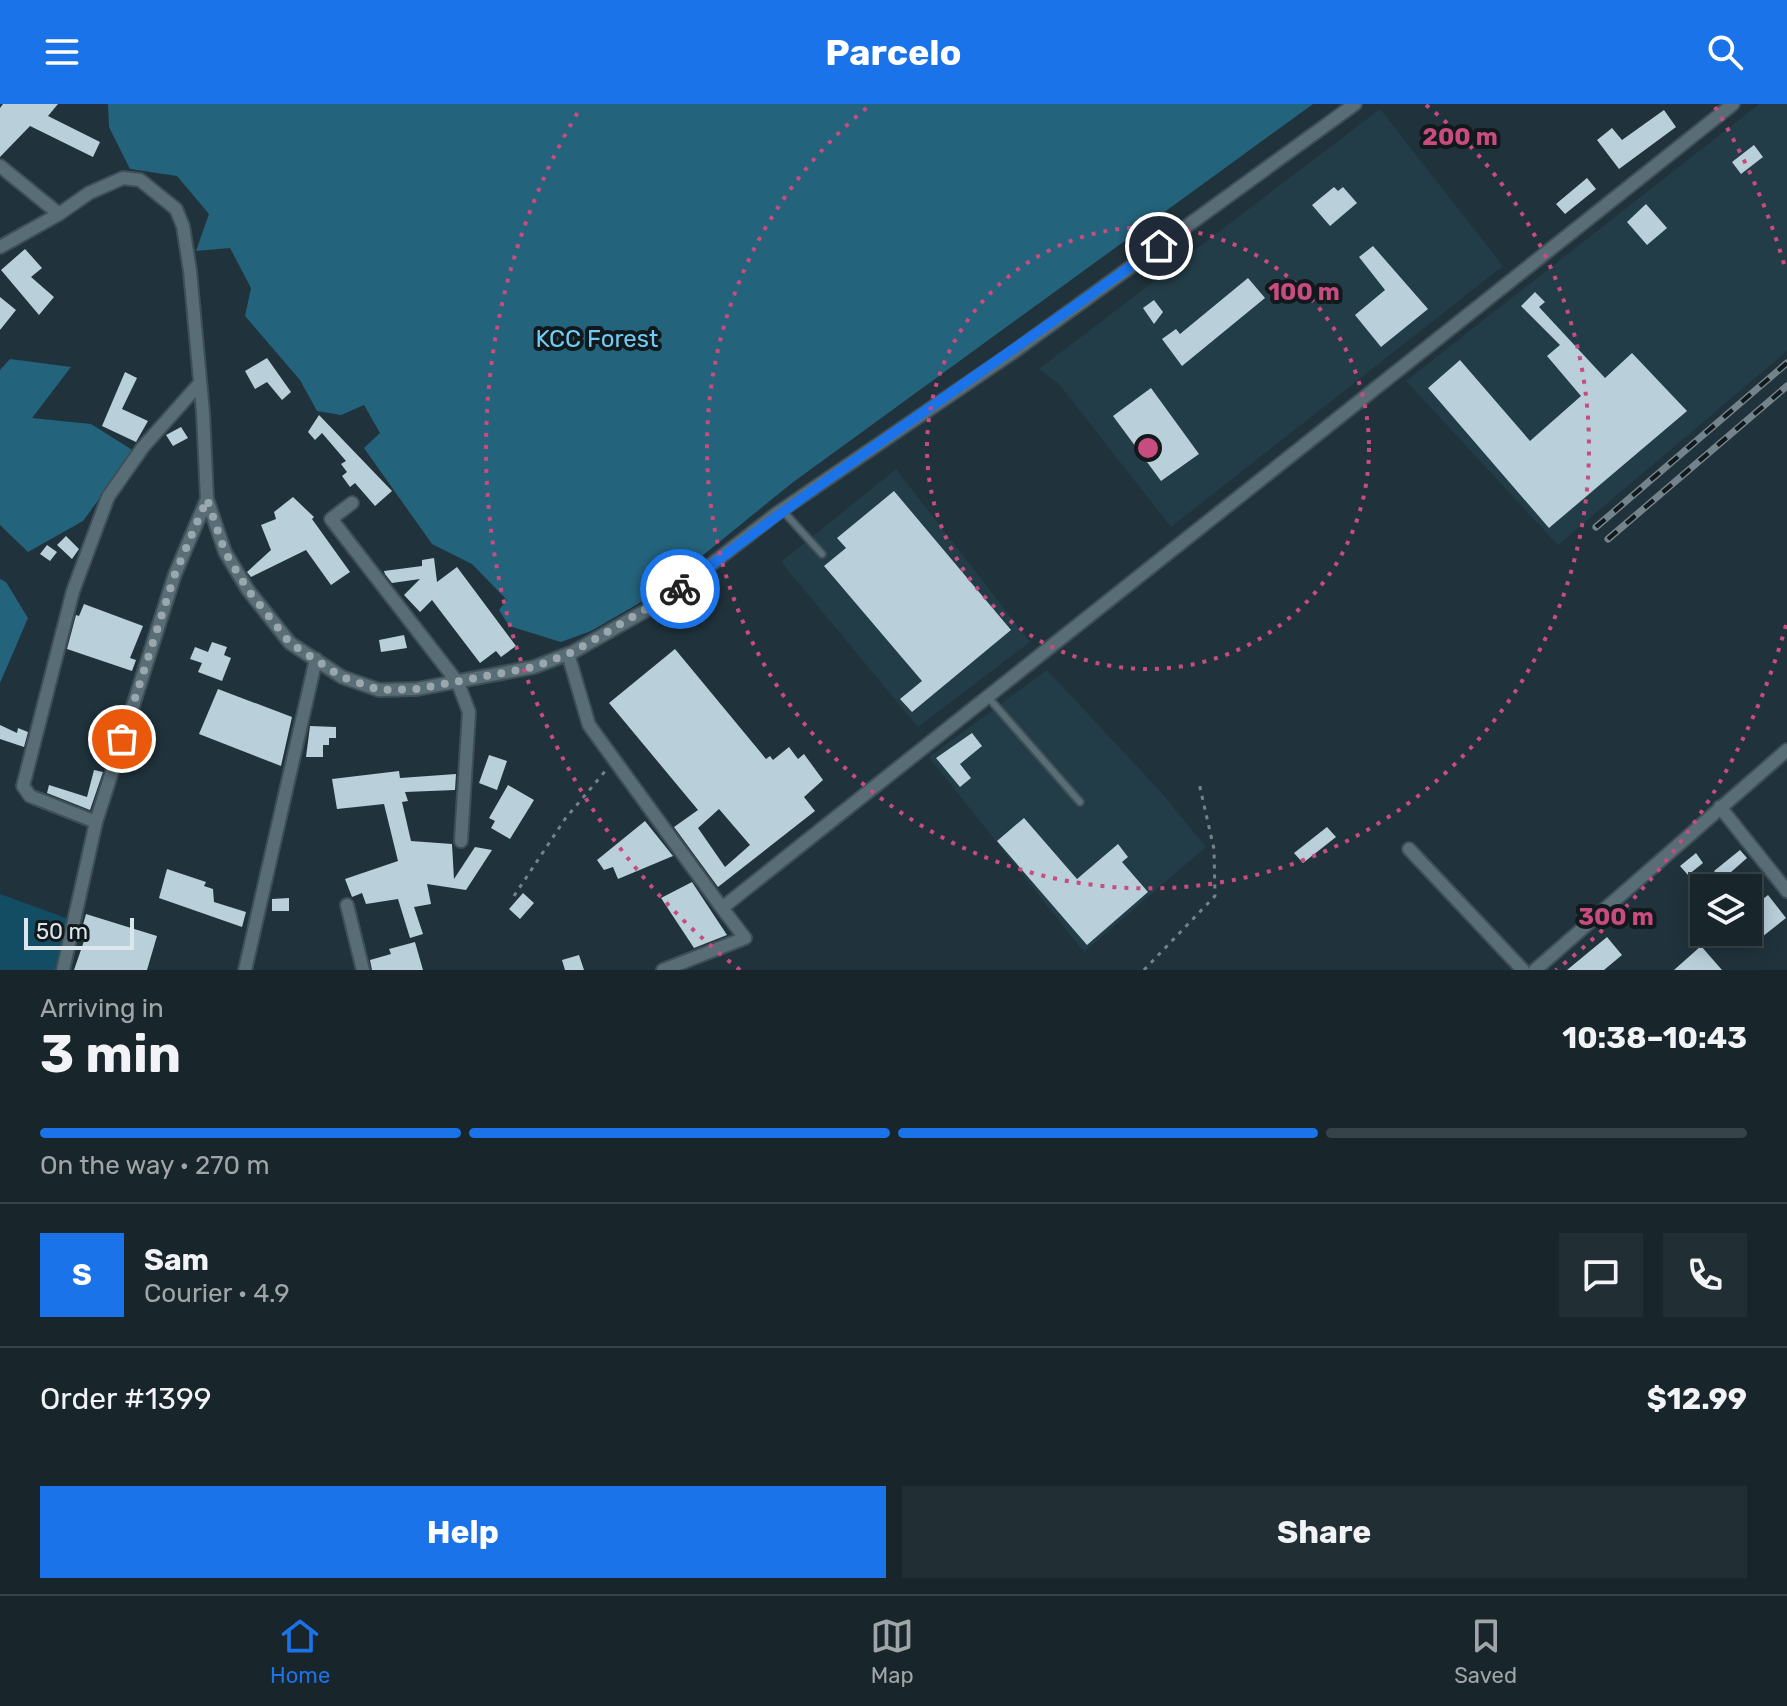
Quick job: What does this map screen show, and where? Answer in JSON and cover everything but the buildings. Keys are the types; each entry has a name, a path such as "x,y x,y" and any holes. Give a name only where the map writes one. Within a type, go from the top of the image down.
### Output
{"street":[{"path":"0,247 89,193 123,178 140,180 176,209 183,226 190,271 207,499 225,552 248,590 290,643 342,677 379,690 417,689 534,667 568,654 668,598 782,510 1012,353 1355,104"},
{"path":"722,908 1733,104"},
{"path":"0,166 59,214"},
{"path":"96,822 30,796 23,786 73,591 108,497 143,447 200,383"},
{"path":"63,970 96,822 175,574 207,499"},
{"path":"352,503 331,519 458,683 469,712 461,841"},
{"path":"568,654 589,725 745,938 663,970"},
{"path":"245,970 316,659"},
{"path":"1535,970 1787,750"},
{"path":"1720,807 1787,891"},
{"path":"1409,849 1523,970"},
{"path":"347,905 363,970"},
{"path":"1546,959 1556,970"}],"lane":[{"path":"782,510 822,554"},
{"path":"987,696 1080,802"}],"path":[{"path":"514,896 565,819 614,760"},
{"path":"1144,970 1215,896 1214,849 1199,783"}],"shaded area":[{"path":"1759,104 1787,104 1787,351 1558,545 1406,381"},
{"path":"1380,109 1503,266 1171,527 1059,384 1039,369"},
{"path":"896,469 1030,642 918,727 781,562"},
{"path":"1047,670 1160,791 1206,847 1084,952 929,757"},
{"path":"0,894 69,919 56,970 0,970"}],"green space":[{"name":"KCC Forest","path":"108,104 1313,104 792,483 655,594 591,631 561,642 509,626 499,610 507,600 472,564 432,544 364,448 380,433 364,405 341,415 317,411 300,380 245,316 251,288 230,248 196,251 209,214 177,176 130,169 109,127"},
{"path":"10,359 71,367 32,418 91,424 134,451 83,521 28,552 0,525 0,370"},
{"path":"0,579 6,582 28,618 0,683"}],"railway":[{"path":"1596,527 1787,363"},
{"path":"1608,539 1787,386"}],"way so far":[{"path":"122,739 175,574 207,499 225,552 248,590 290,643 342,677 379,690 417,689 534,667 573,652 680,589"}],"route":[{"path":"680,589 776,514 1012,353 1159,246"}]}
